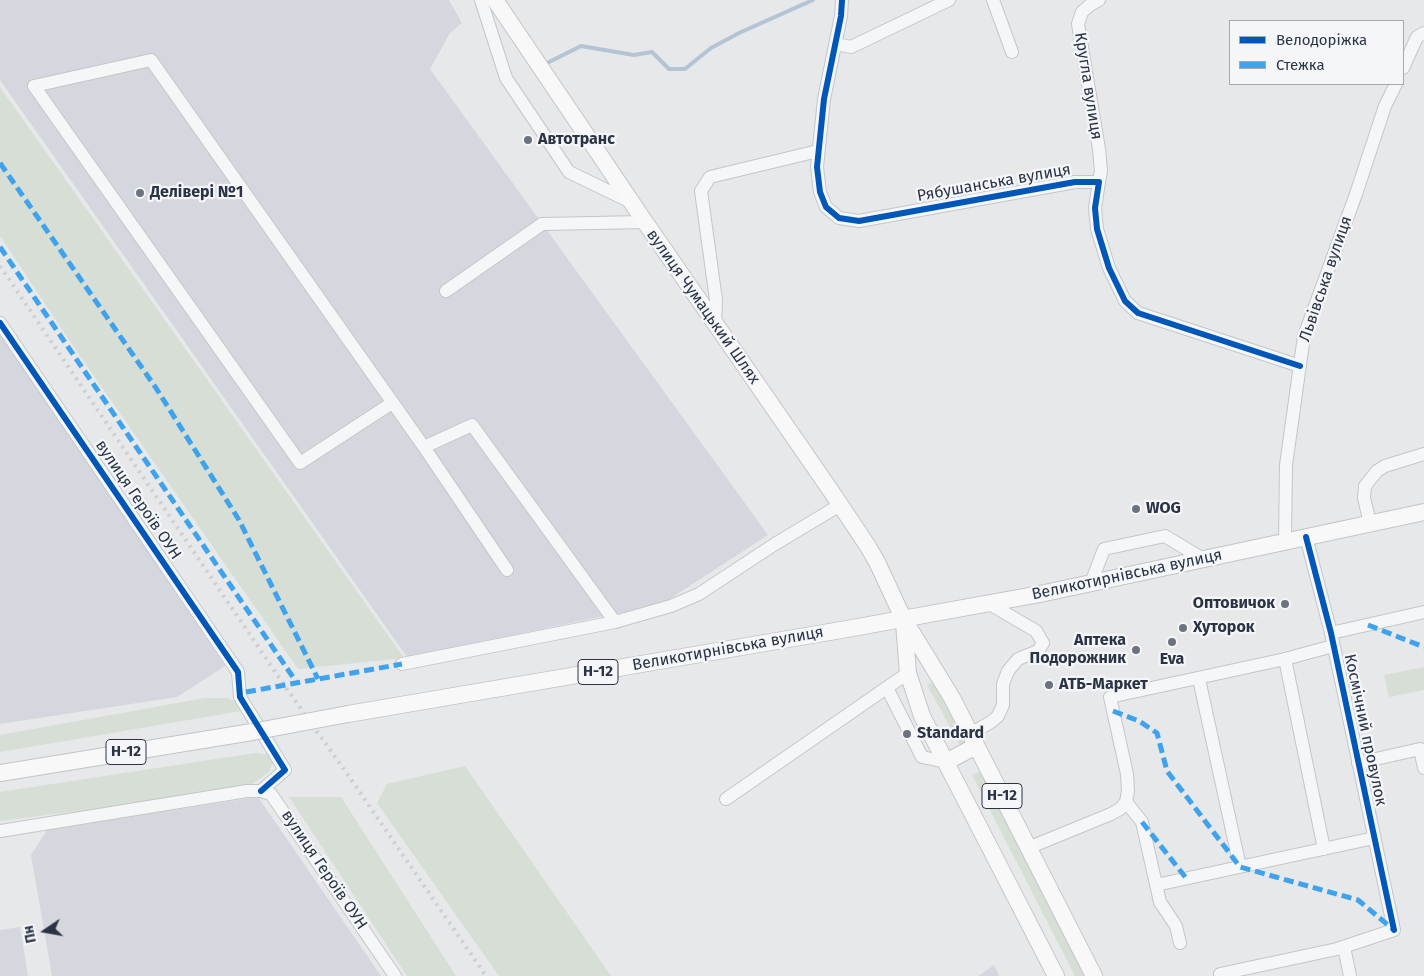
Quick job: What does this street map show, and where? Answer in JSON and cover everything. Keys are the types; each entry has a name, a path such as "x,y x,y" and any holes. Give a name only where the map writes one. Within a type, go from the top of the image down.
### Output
{"main road":[{"name":"вулиця Чумацький Шлях","path":"495,0 631,202 840,504 877,562 903,618 952,698 1094,976"},
{"name":"Великотирнівська вулиця","path":"0,773 252,732 988,603 1424,512"},
{"name":"вулиця Чумацький Шлях","path":"903,618 908,673 922,716 1056,976"},
{"path":"946,762 973,739"}],"street":[{"path":"481,0 506,78 569,172 631,202"},
{"name":"Рябушанська вулиця","path":"842,0 836,44 824,99 816,166 820,192 826,207 839,218 859,221 1075,182 1099,182"},
{"path":"836,44 851,47 949,0"},
{"path":"993,0 1012,52"},
{"name":"Кругла вулиця","path":"1099,0 1090,4 1082,12 1078,24 1099,150 1101,172 1099,182"},
{"path":"1404,66 1417,37 1424,33"},
{"path":"392,402 300,463 34,86 151,60 424,447 507,570"},
{"name":"Львівська вулиця","path":"1285,541 1286,465 1304,336 1356,194 1385,106 1396,85"},
{"path":"715,324 716,300 701,191 710,177 818,151"},
{"path":"1099,182 1095,208 1097,229 1109,268 1125,301 1138,313 1300,366"},
{"path":"446,291 542,224 645,222"},
{"name":"вулиця Героїв ОУН","path":"0,323 238,672 240,697 285,770 261,791"},
{"path":"424,447 472,425 615,622"},
{"path":"1370,523 1364,498 1365,486 1377,471 1385,466 1424,454"},
{"path":"402,664 615,622 671,606 699,594 840,504"},
{"path":"1091,583 1104,549 1165,536 1203,559"},
{"name":"Космічний провулок","path":"1306,537 1332,640 1394,930 1344,946"},
{"path":"973,739 998,716 1003,705 1003,684 1008,671 1018,659 1038,651 1043,646 1043,641 1036,631 988,603"},
{"path":"1028,848 1111,814 1120,809 1126,802 1128,791 1127,774 1110,697 1285,659 1332,640 1424,612"},
{"path":"1285,659 1324,849"},
{"path":"726,799 908,673"},
{"path":"1199,678 1240,867"},
{"path":"887,688 922,757 946,762"},
{"path":"1358,763 1422,748 1424,768"},
{"path":"0,831 247,791 261,791"},
{"name":"вулиця Героїв ОУН","path":"261,791 271,794 395,976"},
{"path":"1126,802 1142,822 1160,902 1176,926 1180,943"},
{"path":"1156,885 1374,838"},
{"path":"1220,974 1240,973 1344,946 1350,976"}],"shaded area":[{"path":"0,0 449,0 462,23 450,33 430,69 768,535 662,604 407,657 0,80"},
{"path":"0,87 404,658 298,669 69,340 0,236"},
{"path":"0,333 225,666 177,697 0,724"},
{"path":"1424,667 1424,690 1389,697 1384,675"},
{"path":"934,681 968,743 961,747 927,685"},
{"path":"205,698 228,698 238,703 241,711 0,752 0,735"},
{"path":"255,753 272,755 273,762 269,772 254,783 234,791 0,821 0,792"},
{"path":"465,766 611,976 499,976 377,803 387,784"},
{"path":"982,770 1087,976 1075,976 972,775"},
{"path":"258,797 381,976 52,976 31,855 47,830"},
{"path":"289,797 341,797 456,976 407,976"},
{"path":"20,927 28,976 0,976 0,930"},
{"path":"994,965 999,976 978,976"}],"waterway":[{"path":"549,62 581,46 634,55 652,52 669,69 685,69 711,48 739,33 813,0"}],"railway":[{"path":"0,266 284,685 486,976"}],"marked path":[{"path":"0,163 156,388 239,520 318,679"},
{"path":"0,247 297,683"},
{"path":"1368,625 1424,647"},
{"path":"246,692 402,664"},
{"path":"1113,711 1139,721 1157,733 1167,771 1240,867 1358,900 1394,930"},
{"path":"1142,822 1186,878"}],"cycle path":[{"path":"842,0 841,16 824,99 817,167 820,192 826,207 839,218 859,221 1075,182 1099,182 1095,208 1097,229 1109,268 1125,301 1138,313 1300,366"},
{"path":"0,323 238,672 240,697 285,770 261,791"},
{"path":"1306,537 1331,633 1394,930"}],"place":[{"name":"Автотранс","path":"528,140"},
{"name":"Делівері №1","path":"140,193"},
{"name":"WOG","path":"1136,509"},
{"name":"Оптовичок","path":"1285,604"},
{"name":"Хуторок","path":"1183,628"},
{"name":"Eva","path":"1172,642"},
{"name":"Аптека Подорожник","path":"1136,650"},
{"name":"АТБ-Маркет","path":"1049,685"},
{"name":"Standard","path":"907,734"}]}
